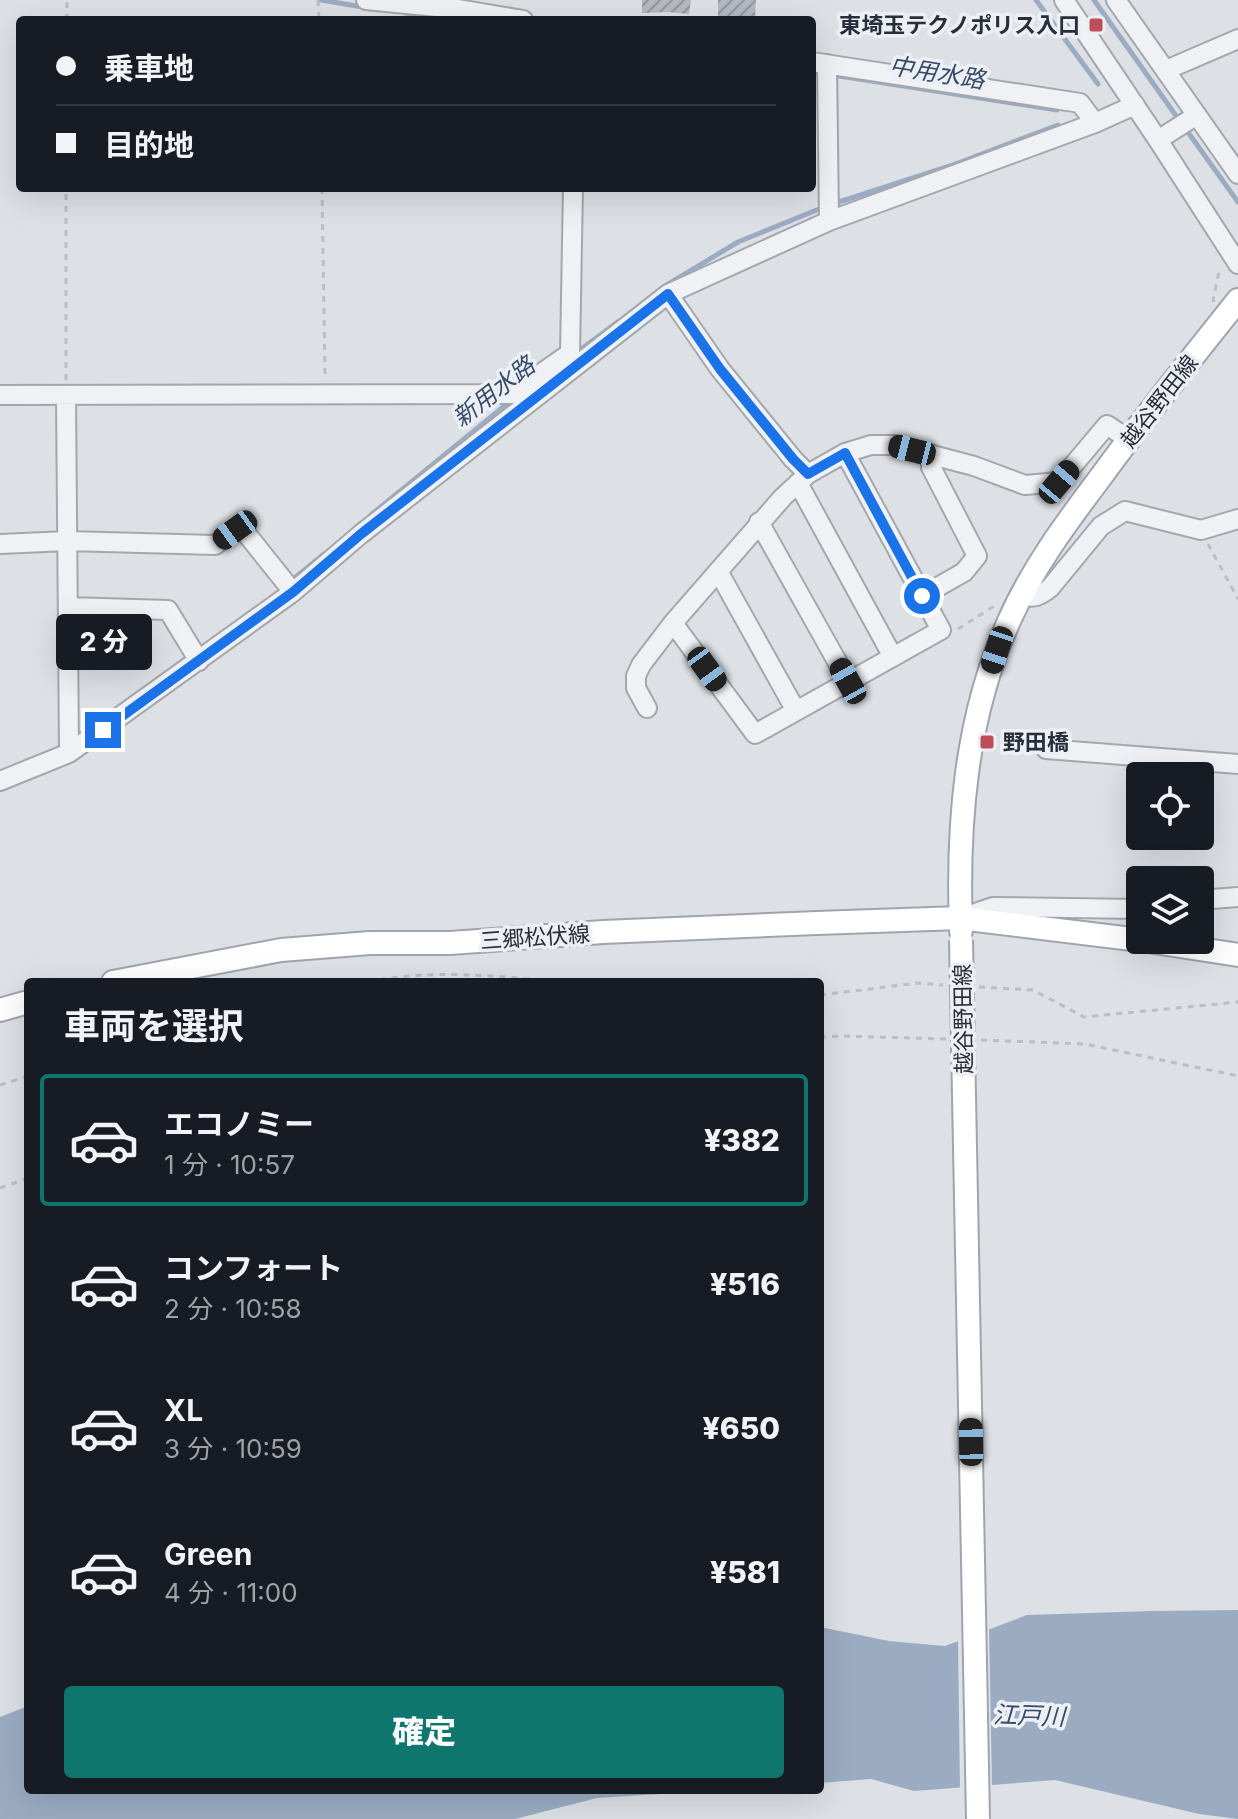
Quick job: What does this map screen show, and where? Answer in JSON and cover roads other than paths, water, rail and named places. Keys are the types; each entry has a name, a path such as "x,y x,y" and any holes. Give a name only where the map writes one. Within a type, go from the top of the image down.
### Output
{"main road":[{"name":"越谷野田線","path":"978,1819 961,929 962,822 966,774 986,684 1014,597 1128,439 1232,307"},
{"name":"三郷松伏線","path":"134,978 281,950 634,931 961,929 1126,939"},
{"name":"三郷松伏線","path":"1214,951 1238,955"},
{"path":"0,1010 24,1003"}],"street":[{"path":"366,0 499,16"},
{"path":"1064,0 1135,105 1164,136 1234,258"},
{"path":"1116,0 1166,70 1193,117 1238,174"},
{"path":"1166,70 1238,39"},
{"path":"829,221 819,63 1080,103 1095,123"},
{"path":"0,395 512,394 573,359 668,294 829,221 1095,123 1135,105"},
{"path":"1164,136 1193,117"},
{"path":"573,192 573,359"},
{"path":"668,294 720,369 793,459 893,657"},
{"path":"0,781 69,753 293,592 573,359"},
{"path":"66,395 69,753"},
{"path":"647,708 636,688 636,676 673,623 759,522 803,479 845,453 871,445 894,445 974,466 1025,485 1059,482 1107,425 1128,439"},
{"path":"673,623 755,734 941,630 845,453"},
{"path":"922,596 964,572 977,556 931,467 931,454"},
{"path":"1014,597 1041,595 1101,526 1125,511 1201,530 1238,519"},
{"path":"759,522 848,681"},
{"path":"0,544 67,541 215,545 235,530 245,532 293,592"},
{"path":"718,571 796,711"},
{"path":"68,607 168,610 199,661"},
{"path":"1046,749 1238,764"},
{"path":"1214,899 1238,897"},
{"path":"961,929 993,907 1126,909"}],"water":[{"name":"江戸川","path":"1238,1610 1238,1819 1199,1814 1055,1780 914,1791 871,1779 824,1783 824,1628 889,1641 945,1646 1027,1615"},
{"path":"24,1708 24,1794 660,1794 597,1798 515,1819 0,1819 0,1717"}],"waterway":[{"name":"中用水路","path":"321,0 363,7"},
{"path":"1036,0 1098,84"},
{"path":"1094,0 1179,120"},
{"name":"中用水路","path":"405,13 427,16"},
{"name":"中用水路","path":"816,73 823,74"},
{"name":"中用水路","path":"833,75 1057,110"},
{"name":"新用水路","path":"833,204 953,165 1058,125"},
{"path":"1185,128 1238,202"},
{"name":"新用水路","path":"665,286 738,242 824,207"},
{"name":"新用水路","path":"576,353 619,321"},
{"name":"新用水路","path":"372,514 513,399"},
{"name":"新用水路","path":"291,581 324,554"}],"place":[{"name":"東埼玉テクノポリス入口","path":"1096,25"},
{"name":"野田橋","path":"987,742"}]}
